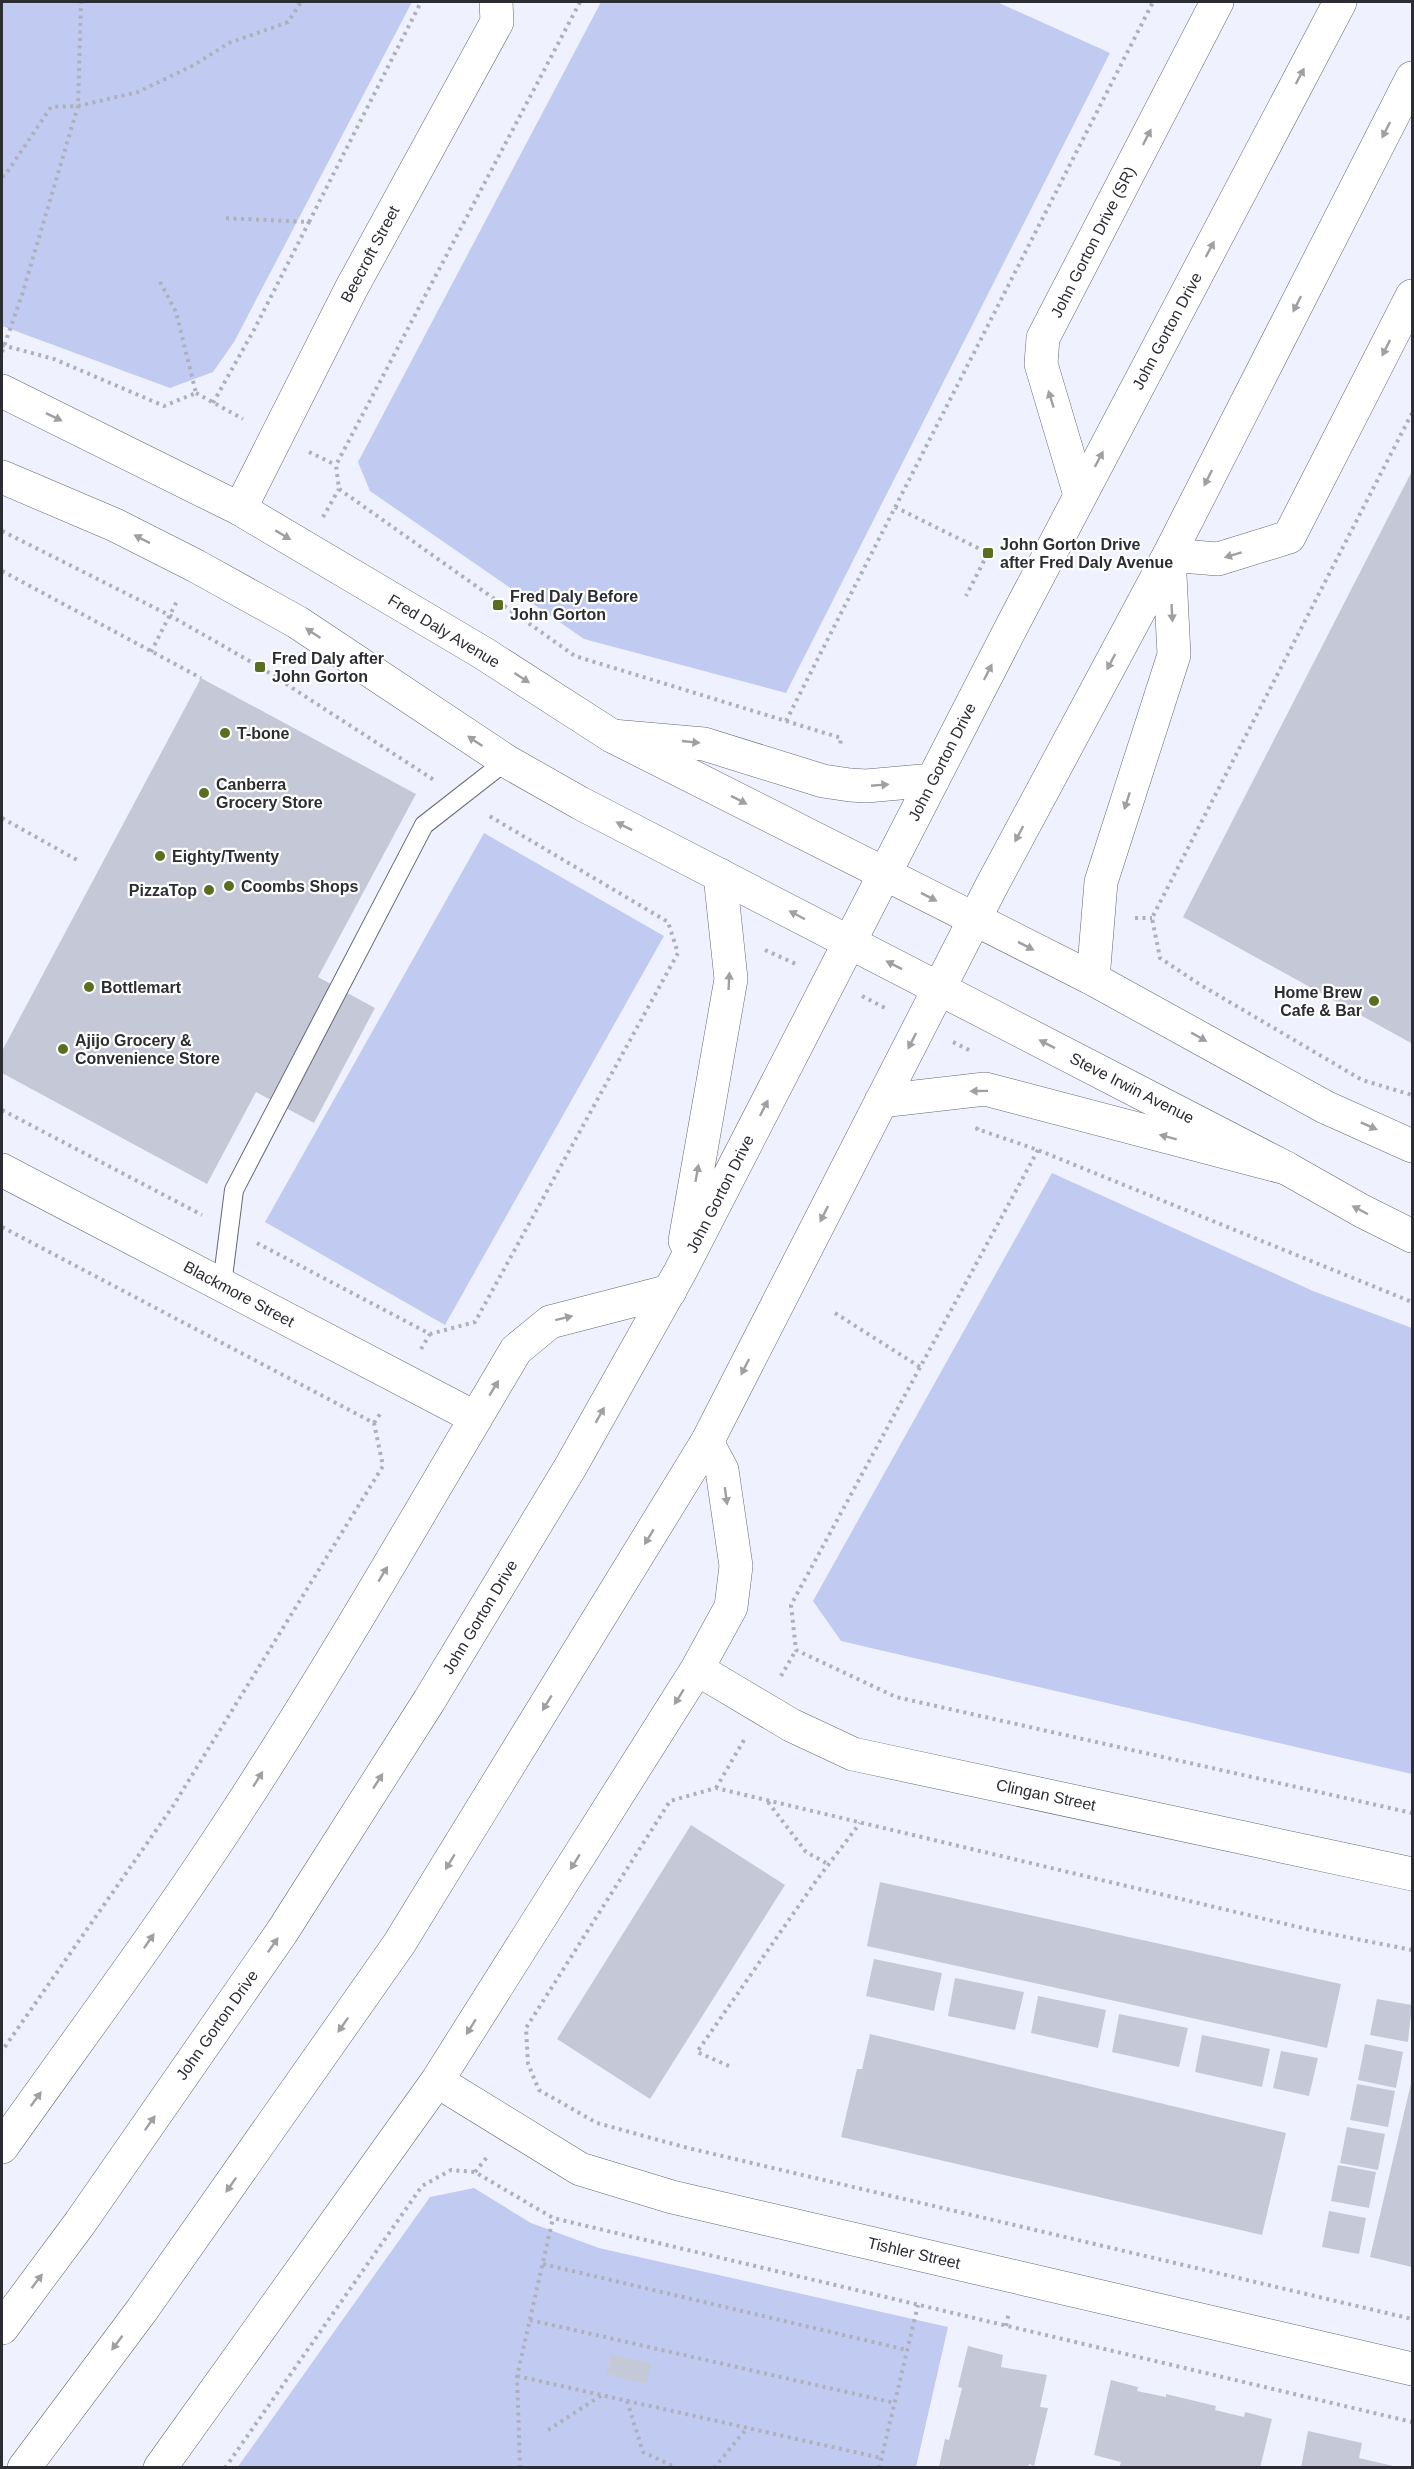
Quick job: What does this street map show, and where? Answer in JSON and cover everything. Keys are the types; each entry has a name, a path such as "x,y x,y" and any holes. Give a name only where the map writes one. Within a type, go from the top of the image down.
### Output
{"street":[{"name":"Beecroft Street","path":"240,509 351,289 497,22 496,2"},
{"name":"John Gorton Drive (SR)","path":"1080,495 1041,364 1043,338 1217,2"},
{"name":"John Gorton Drive","path":"2,2328 80,2223 282,1932 429,1701 571,1466 675,1282 1080,495 1340,2"},
{"path":"24,2468 142,2310 399,1944 707,1442 974,919 1169,555 1413,78"},
{"path":"1169,555 1218,560 1289,537 1413,296"},
{"name":"Fred Daly Avenue","path":"2,391 240,509 483,653 612,736 885,874"},
{"path":"2,477 115,525 196,566 297,622 506,761 580,803 849,942"},
{"path":"1093,979 1101,882 1174,655 1169,555"},
{"path":"612,736 704,744 823,781 850,785 866,786 933,780"},
{"path":"885,874 1093,979 1325,1107 1413,1146"},
{"path":"2,2147 147,1944 240,1807 516,1350 550,1322 675,1282 730,979 720,875"},
{"name":"Steve Irwin Avenue","path":"849,942 1413,1236"},
{"path":"881,1101 984,1089 1286,1168"},
{"name":"Blackmore Street","path":"2,1170 476,1418"},
{"path":"160,2468 437,2081 697,1669 731,1607 736,1566 722,1470 707,1442"},
{"name":"Clingan Street","path":"697,1669 790,1725 853,1754 1413,1874"},
{"name":"Tishler Street","path":"437,2081 580,2169 672,2197 1413,2369"}],"lane":[{"path":"222,1285 234,1190 424,825 506,761"}],"path":[{"path":"2,352 22,295 78,106 81,2"},
{"path":"2,177 51,107 78,106 138,92 194,65 230,43 288,22 301,2"},
{"path":"213,403 255,328 421,2"},
{"path":"580,2 336,465 339,489 575,656 841,738"},
{"path":"786,721 1153,2"},
{"path":"223,218 309,222"},
{"path":"159,280 176,312 196,393 248,421"},
{"path":"3,345 54,359 164,406 196,393"},
{"path":"1413,413 1152,918 1160,958 1199,984 1362,1080 1413,1095"},
{"path":"895,507 988,553 966,596"},
{"path":"2,531 169,615 260,667 460,797 668,922 678,953 475,1322 430,1334 2,1110"},
{"path":"2,571 201,678"},
{"path":"2,818 77,860"},
{"path":"768,950 980,1055"},
{"path":"977,1129 1038,1150 1413,1302"},
{"path":"1038,1150 791,1605 796,1650 896,1697 1413,1813"},
{"path":"2,1227 374,1423 383,1466 173,1806 2,2051"},
{"path":"836,1313 920,1367"},
{"path":"1413,1950 1311,1930 716,1788 670,1801 526,2028 528,2064 539,2090 597,2123 684,2147 1413,2319"},
{"path":"768,1801 806,1852 828,1864"},
{"path":"729,2066 697,2052 828,1864 860,1823"},
{"path":"225,2468 422,2186 451,2170 475,2172 553,2218 1413,2422"},
{"path":"520,2468 517,2376 553,2218"},
{"path":"543,2264 907,2350"},
{"path":"879,2468 918,2305"},
{"path":"530,2320 895,2403"},
{"path":"517,2376 881,2458"},
{"path":"548,2430 602,2395"},
{"path":"627,2401 643,2452 676,2468"},
{"path":"714,2468 747,2428"}],"shaded area":[{"path":"2,2 412,2 234,342 213,372 170,388 2,326"},
{"path":"601,2 997,2 1110,53 786,693 584,639 370,491 358,462"},
{"path":"484,833 664,936 445,1325 265,1222"},
{"path":"1052,1173 1313,1291 1412,1328 1412,1774 841,1641 813,1601"},
{"path":"474,2188 531,2223 599,2248 948,2327 916,2467 237,2468 430,2197"}],"building":[{"path":"1412,471 1412,1039 1411,1043 1183,917"},
{"name":"Coombs Shops","path":"201,678 416,794 318,977 375,1008 314,1123 256,1092 207,1184 2,1073 2,1051"},
{"path":"691,1825 785,1885 650,2099 557,2039"},
{"path":"880,1882 1341,1984 1327,2048 867,1946"},
{"path":"874,1959 942,1973 934,2011 866,1996"},
{"path":"955,1978 1024,1992 1015,2030 948,2016"},
{"path":"1038,1996 1106,2010 1098,2048 1031,2033"},
{"path":"1377,1999 1412,2005 1408,2042 1370,2035"},
{"path":"1119,2014 1188,2028 1179,2067 1112,2052"},
{"path":"870,2034 1286,2133 1262,2235 841,2137 857,2069 862,2069"},
{"path":"1202,2035 1270,2049 1262,2087 1195,2072"},
{"path":"1365,2044 1403,2052 1396,2088 1358,2080"},
{"path":"1281,2051 1318,2058 1309,2096 1273,2088"},
{"path":"1412,2079 1412,2267 1370,2257"},
{"path":"1357,2084 1395,2091 1388,2127 1350,2120"},
{"path":"1347,2127 1385,2134 1378,2170 1340,2163"},
{"path":"1338,2165 1376,2172 1369,2208 1331,2201"},
{"path":"1329,2211 1366,2218 1359,2254 1322,2247"},
{"path":"968,2346 1003,2355 1001,2367 1047,2375 1040,2407 1048,2408 1034,2466 1029,2464 1028,2468 939,2467 945,2439 949,2440 962,2388 958,2387"},
{"path":"611,2354 651,2363 647,2384 606,2374"},
{"path":"1111,2380 1138,2387 1137,2391 1166,2397 1166,2394 1216,2406 1215,2410 1244,2417 1245,2412 1272,2419 1260,2468 1119,2468 1121,2462 1094,2455"},
{"path":"1308,2431 1362,2443 1359,2458 1402,2468 1301,2468"}],"place":[{"name":"John Gorton Drive after Fred Daly Avenue","path":"988,553"},
{"name":"Fred Daly Before John Gorton","path":"498,605"},
{"name":"Fred Daly after John Gorton","path":"260,667"},
{"name":"T-bone","path":"225,733"},
{"name":"Canberra Grocery Store","path":"204,793"},
{"name":"Eighty/Twenty","path":"160,856"},
{"name":"Coombs Shops","path":"229,886"},
{"name":"PizzaTop","path":"209,890"},
{"name":"Bottlemart","path":"89,987"},
{"name":"Home Brew Cafe & Bar","path":"1374,1001"},
{"name":"Ajijo Grocery & Convenience Store","path":"63,1049"}]}
